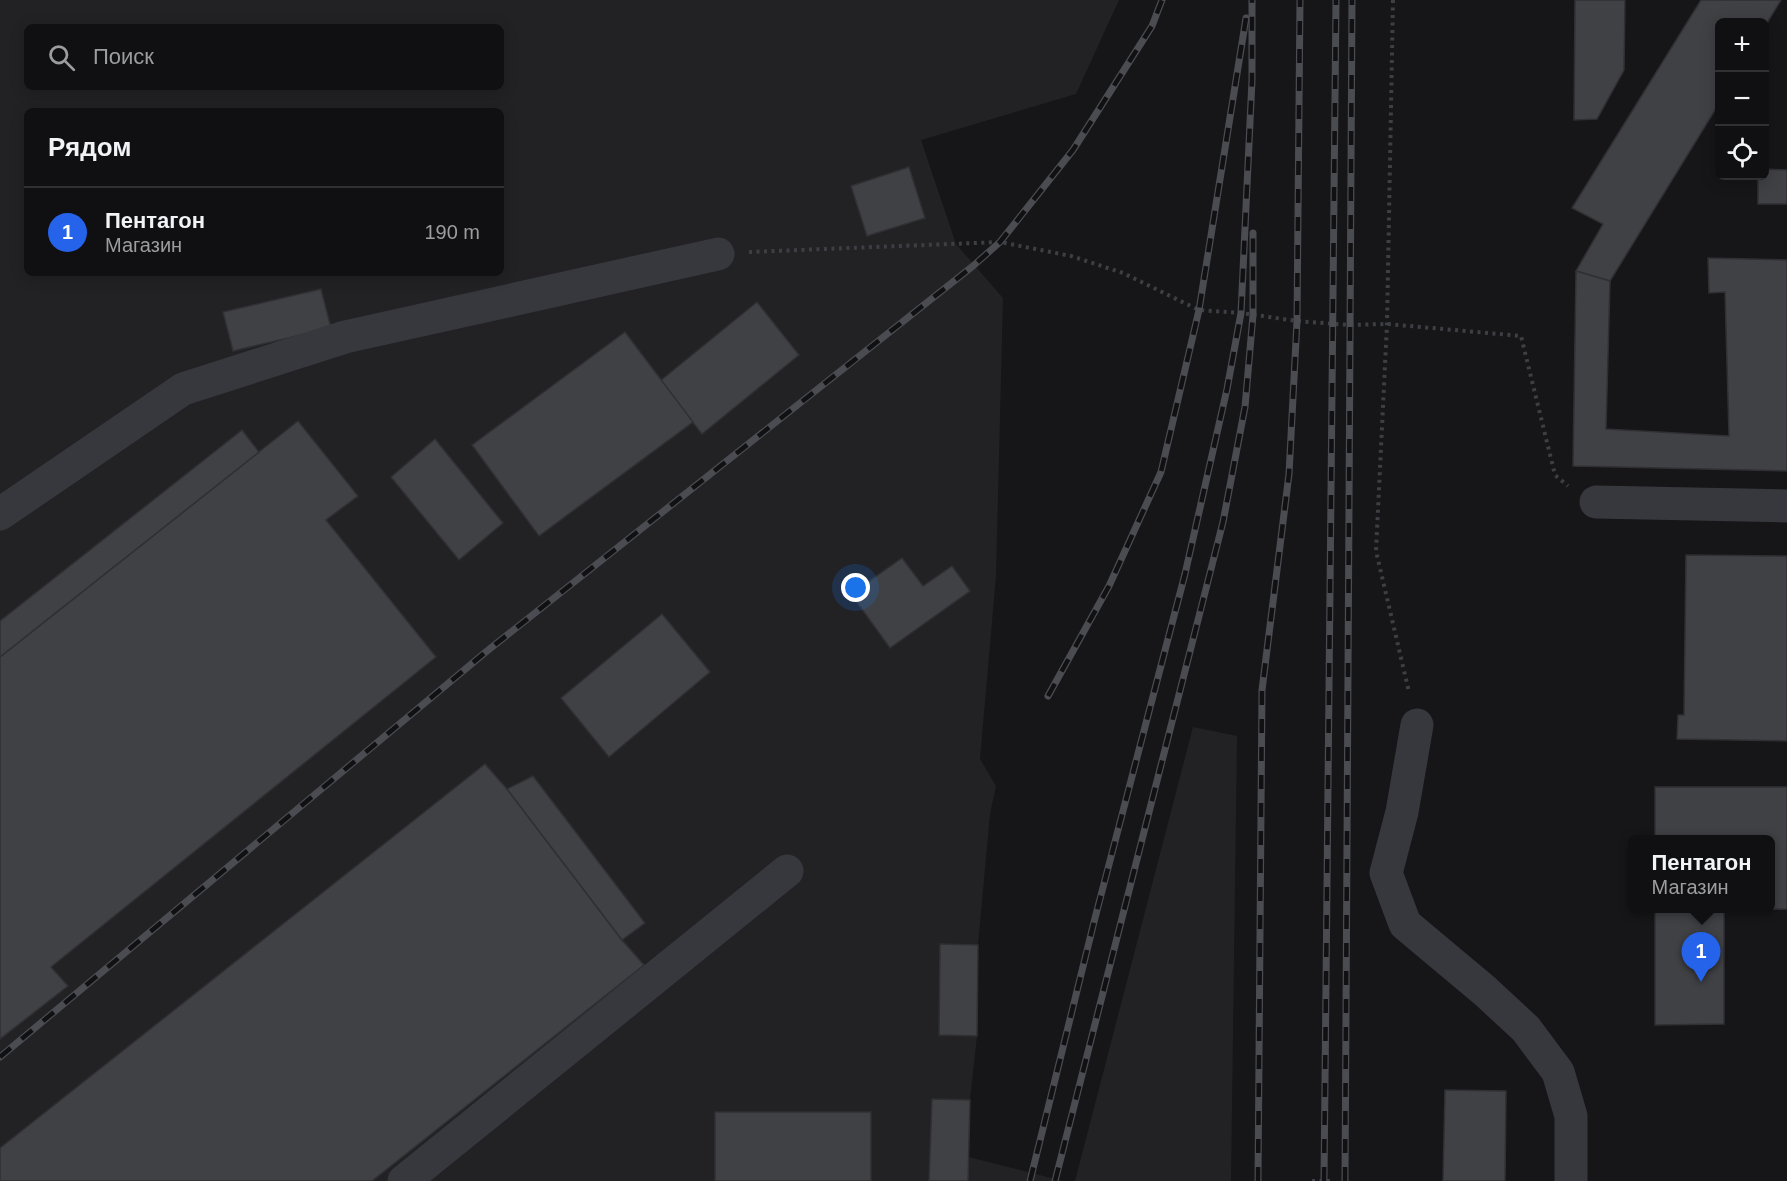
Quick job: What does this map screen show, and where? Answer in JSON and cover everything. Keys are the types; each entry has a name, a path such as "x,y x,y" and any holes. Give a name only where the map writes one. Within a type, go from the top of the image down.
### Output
{"lane":[{"path":"0,514 183,389 345,337 718,254"},
{"path":"1596,502 1787,506"},
{"path":"1417,725 1402,812 1386,873 1405,924 1485,991 1526,1029 1558,1072 1571,1116 1571,1181"},
{"path":"405,1181 788,871"}],"path":[{"path":"1393,0 1387,324 1376,550 1417,725"},
{"path":"718,254 1000,242 1071,256 1123,273 1198,310 1341,325 1387,324 1521,336 1555,475 1596,502"},
{"path":"1312,1181 1330,1181"}],"shaded area":[{"path":"0,0 1119,0 1076,94 921,140 956,244 1003,298 996,576 980,759 996,786 990,814 978,945 977,1036 970,1100 969,1157 1063,1181 0,1181"},
{"path":"1193,727 1237,736 1231,1181 1075,1181"}],"building":[{"path":"1575,0 1625,0 1624,70 1597,119 1574,120"},
{"path":"1701,0 1781,0 1769,20 1715,18 1715,110 1610,281 1576,271 1603,224 1572,208"},
{"path":"909,167 925,218 867,236 851,186"},
{"path":"1769,169 1787,170 1787,204 1758,204 1758,180 1769,180"},
{"path":"1708,258 1787,260 1787,471 1573,466 1576,271 1610,281 1606,429 1729,436 1725,292 1709,293"},
{"path":"321,289 331,328 233,351 223,312"},
{"path":"757,302 799,355 702,434 660,381"},
{"path":"625,332 693,422 539,536 472,445"},
{"path":"298,421 358,496 326,520 436,657 51,967 68,986 0,1039 0,657"},
{"path":"242,430 259,452 0,657 0,621"},
{"path":"435,439 503,523 459,560 391,477"},
{"path":"1686,555 1787,556 1787,741 1677,739 1678,715 1684,715"},
{"path":"902,558 923,586 952,566 970,591 890,648 851,594"},
{"path":"662,614 710,672 609,757 561,698"},
{"path":"485,764 644,965 372,1181 0,1181 0,1148"},
{"path":"533,776 645,923 622,940 507,789"},
{"path":"1655,787 1787,787 1787,909 1775,909 1775,835 1655,835"},
{"path":"1655,913 1724,913 1724,1024 1655,1025"},
{"path":"940,944 978,945 977,1036 939,1035"},
{"path":"1445,1090 1506,1091 1505,1181 1443,1181"},
{"path":"932,1099 970,1100 968,1181 929,1181"},
{"path":"715,1112 871,1112 871,1181 715,1181"}],"railway":[{"path":"0,1057 487,651 973,266 1000,242 1073,150 1152,26 1162,0"},
{"path":"1030,1181 1095,918 1185,574 1227,389 1241,313 1252,80 1252,0"},
{"path":"1258,1181 1262,690 1289,474 1297,321 1300,0"},
{"path":"1324,1181 1336,0"},
{"path":"1345,1181 1352,0"},
{"path":"1048,696 1109,586 1161,472 1199,310 1246,18"},
{"path":"1055,1181 1223,522 1245,407 1253,315 1253,233"}],"place":[{"name":"Пентагон","path":"1701,982"}]}
